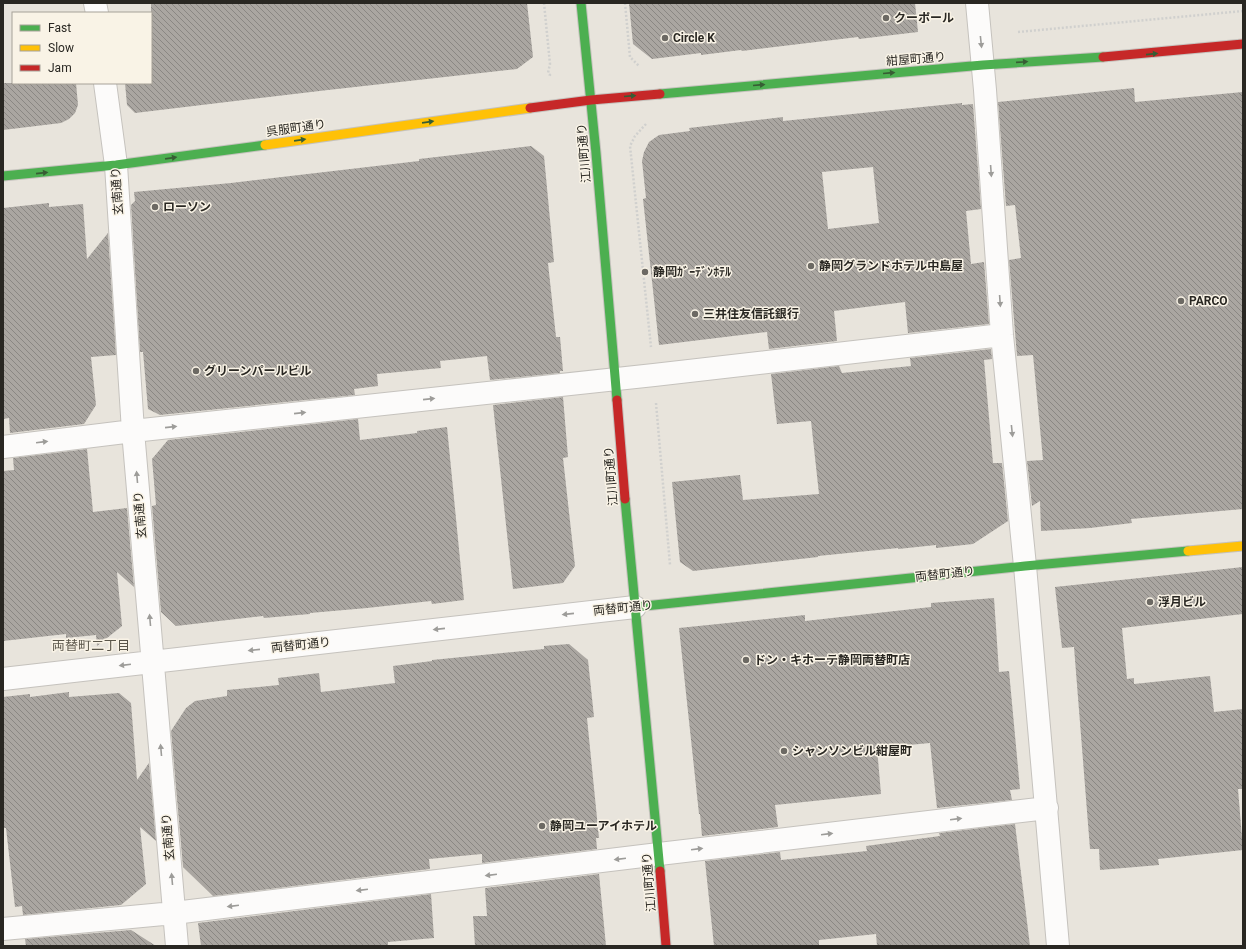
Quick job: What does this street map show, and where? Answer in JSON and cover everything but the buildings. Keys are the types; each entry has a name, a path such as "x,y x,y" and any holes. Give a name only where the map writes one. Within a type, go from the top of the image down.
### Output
{"street":[{"name":"江川町通り","path":"581,3 591,100 635,607 659,854 666,946"},
{"path":"977,3 983,65 1002,335 1025,566 1058,946"},
{"name":"紺屋町通り","path":"591,100 983,65 1144,54 1243,44"},
{"name":"玄南通り","path":"105,84 116,165 133,431 177,946"},
{"name":"呉服町通り","path":"3,176 116,165 591,100"},
{"path":"3,447 133,431 654,375 1002,335"},
{"name":"両替町通り","path":"3,679 635,607 1025,566 1243,546"},
{"path":"3,930 174,913 1047,808"}],"path":[{"path":"625,3 630,57 639,66 643,66"},
{"path":"980,35 1243,11"},
{"path":"650,122 645,125 635,136 630,146 654,375 670,565"}],"traffic: fast":[{"path":"581,3 596,153 617,400"},
{"path":"660,94 983,65 1103,57"},
{"path":"3,176 116,165 265,145"},
{"path":"625,499 660,871"},
{"path":"635,607 1025,566 1188,551"}],"traffic: slow":[{"path":"265,145 530,108"},
{"path":"1188,551 1243,546"}],"traffic: jam":[{"path":"1103,57 1243,44"},
{"path":"530,108 591,100 660,94"},
{"path":"617,400 625,499"},
{"path":"660,871 666,946"}],"place":[{"name":"クーポール","path":"886,18"},
{"name":"Circle K","path":"665,38"},
{"name":"ローソン","path":"155,207"},
{"name":"静岡グランドホテル中島屋","path":"811,266"},
{"name":"静岡ｶﾞｰﾃﾞﾝﾎﾃﾙ","path":"645,272"},
{"name":"PARCO","path":"1181,301"},
{"name":"三井住友信託銀行","path":"695,314"},
{"name":"グリーンパールビル","path":"196,371"},
{"name":"浮月ビル","path":"1150,602"},
{"name":"ドン・キホーテ静岡両替町店","path":"746,660"},
{"name":"シャンソンビル紺屋町","path":"784,751"},
{"name":"静岡ユーアイホテル","path":"542,826"}],"district":[{"name":"両替町二丁目","path":"91,645"}]}
